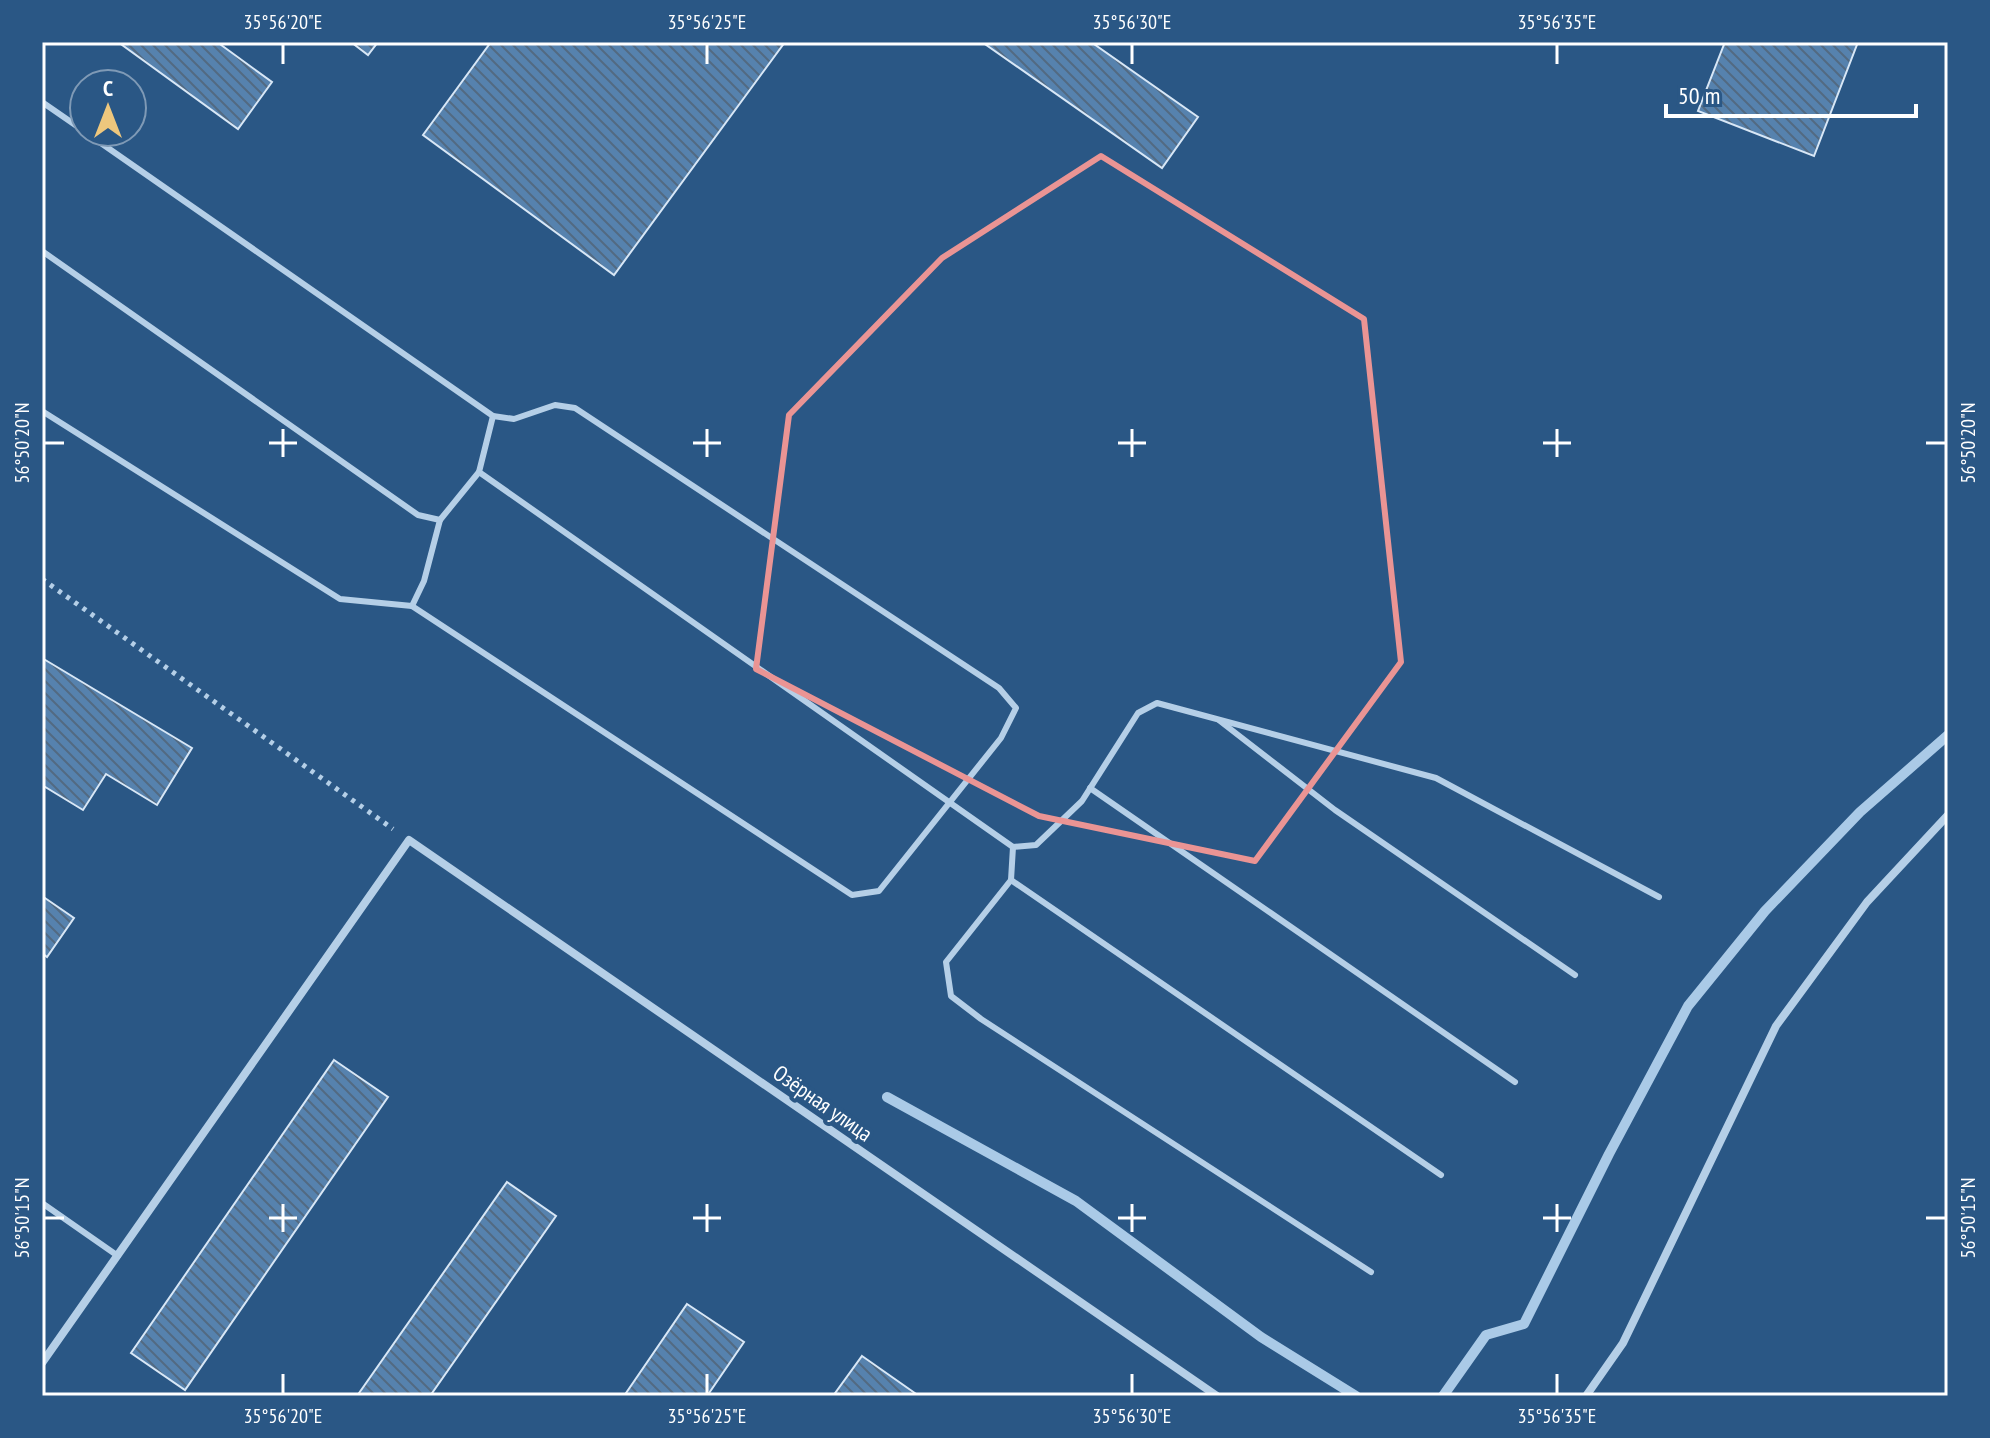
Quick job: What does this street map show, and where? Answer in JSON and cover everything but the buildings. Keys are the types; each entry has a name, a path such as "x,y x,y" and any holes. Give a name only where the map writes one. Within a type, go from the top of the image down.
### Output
{"street":[{"path":"1586,1396 1623,1343 1776,1026 1867,902 1948,815"},
{"path":"42,1363 409,840"},
{"name":"Озёрная улица","path":"409,840 1217,1396"}],"lane":[{"path":"42,102 68,120"},
{"path":"42,411 340,599 412,606 852,895 879,891 1001,738 1016,708 999,688 575,408 555,405 514,419 493,416 108,148"},
{"path":"42,251 418,515 440,520"},
{"path":"412,606 424,581 440,520 479,472 493,416"},
{"path":"479,472 1013,847 1036,845 1082,801 1138,713 1157,703 1436,778 1659,897"},
{"path":"1217,719 1335,810 1575,975"},
{"path":"1090,788 1515,1082"},
{"path":"1013,847 1011,880 946,962 951,996 994,1028 1371,1272"},
{"path":"1011,880 1441,1175"},
{"path":"42,1203 118,1256"}],"path":[{"path":"42,579 409,840"}],"highlighted area":[{"path":"1101,156 1364,319 1401,662 1255,861 1039,816 756,669 789,415 942,258"}],"waterway":[{"path":"1443,1396 1486,1335 1524,1324 1688,1006 1765,911 1860,812 1948,735"},
{"path":"887,1097 1076,1201 1261,1337 1356,1396"}]}
